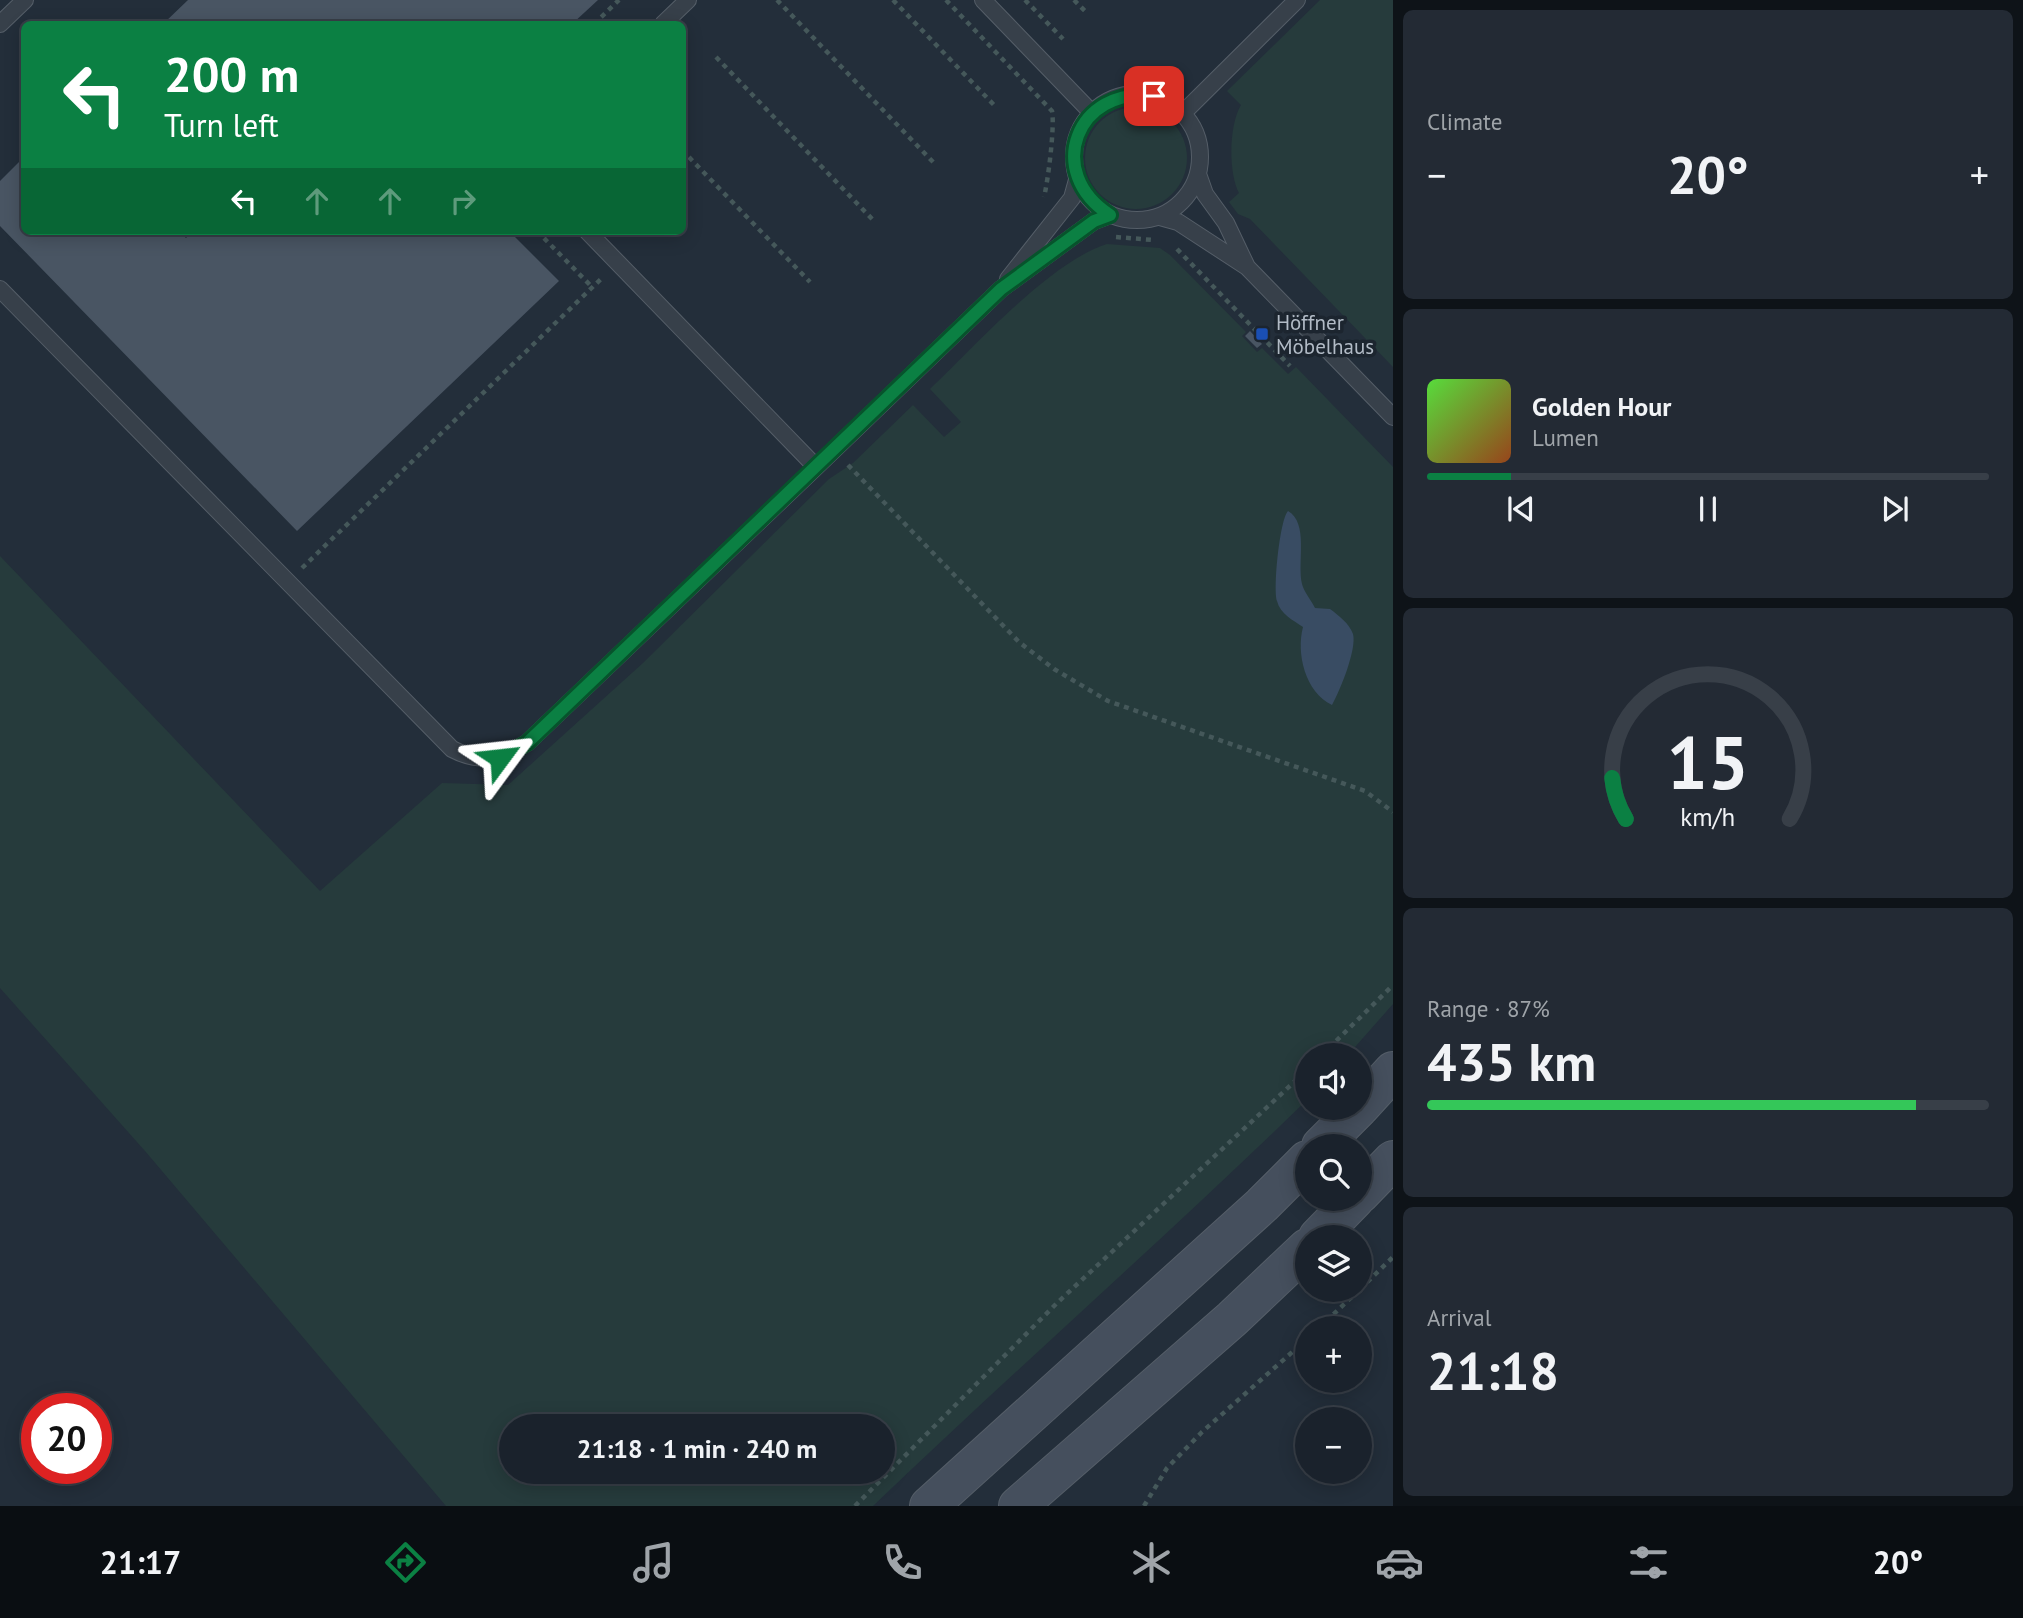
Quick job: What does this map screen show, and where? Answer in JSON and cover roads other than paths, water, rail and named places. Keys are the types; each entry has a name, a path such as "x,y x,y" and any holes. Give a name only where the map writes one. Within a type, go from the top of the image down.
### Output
{"main road":[{"path":"1372,1093 1393,1071"},
{"path":"1333,1134 1346,1120"},
{"path":"1372,1182 1393,1160"},
{"path":"929,1506 1262,1205 1295,1172"},
{"path":"1330,1225 1343,1211"},
{"path":"1024,1502 1232,1320 1295,1260"}],"lane":[{"path":"0,24 25,0"},
{"path":"666,21 688,0"},
{"path":"983,0 1092,113"},
{"path":"1183,113 1297,0"},
{"path":"1001,289 1072,198 1077,180 1074,151 1077,137 1092,113 1113,99 1138,94 1154,96 1183,113 1197,135 1201,161 1198,174 1184,200 1160,217"},
{"path":"1198,174 1205,194 1226,223 1247,267"},
{"path":"1077,180 1096,206 1110,215 1135,221 1160,217 1178,222 1247,267 1393,417"},
{"path":"0,289 452,749 470,758 500,758 527,743 1001,289 1094,221 1110,215"},
{"path":"591,235 816,467"}],"water":[{"path":"1288,511 1298,524 1304,590 1315,608 1330,609 1346,623 1353,634 1350,659 1332,705 1315,691 1305,671 1301,648 1303,627 1284,613 1277,601 1278,554 1282,526"}],"place":[{"name":"Höffner Möbelhaus","path":"1262,334"}]}
